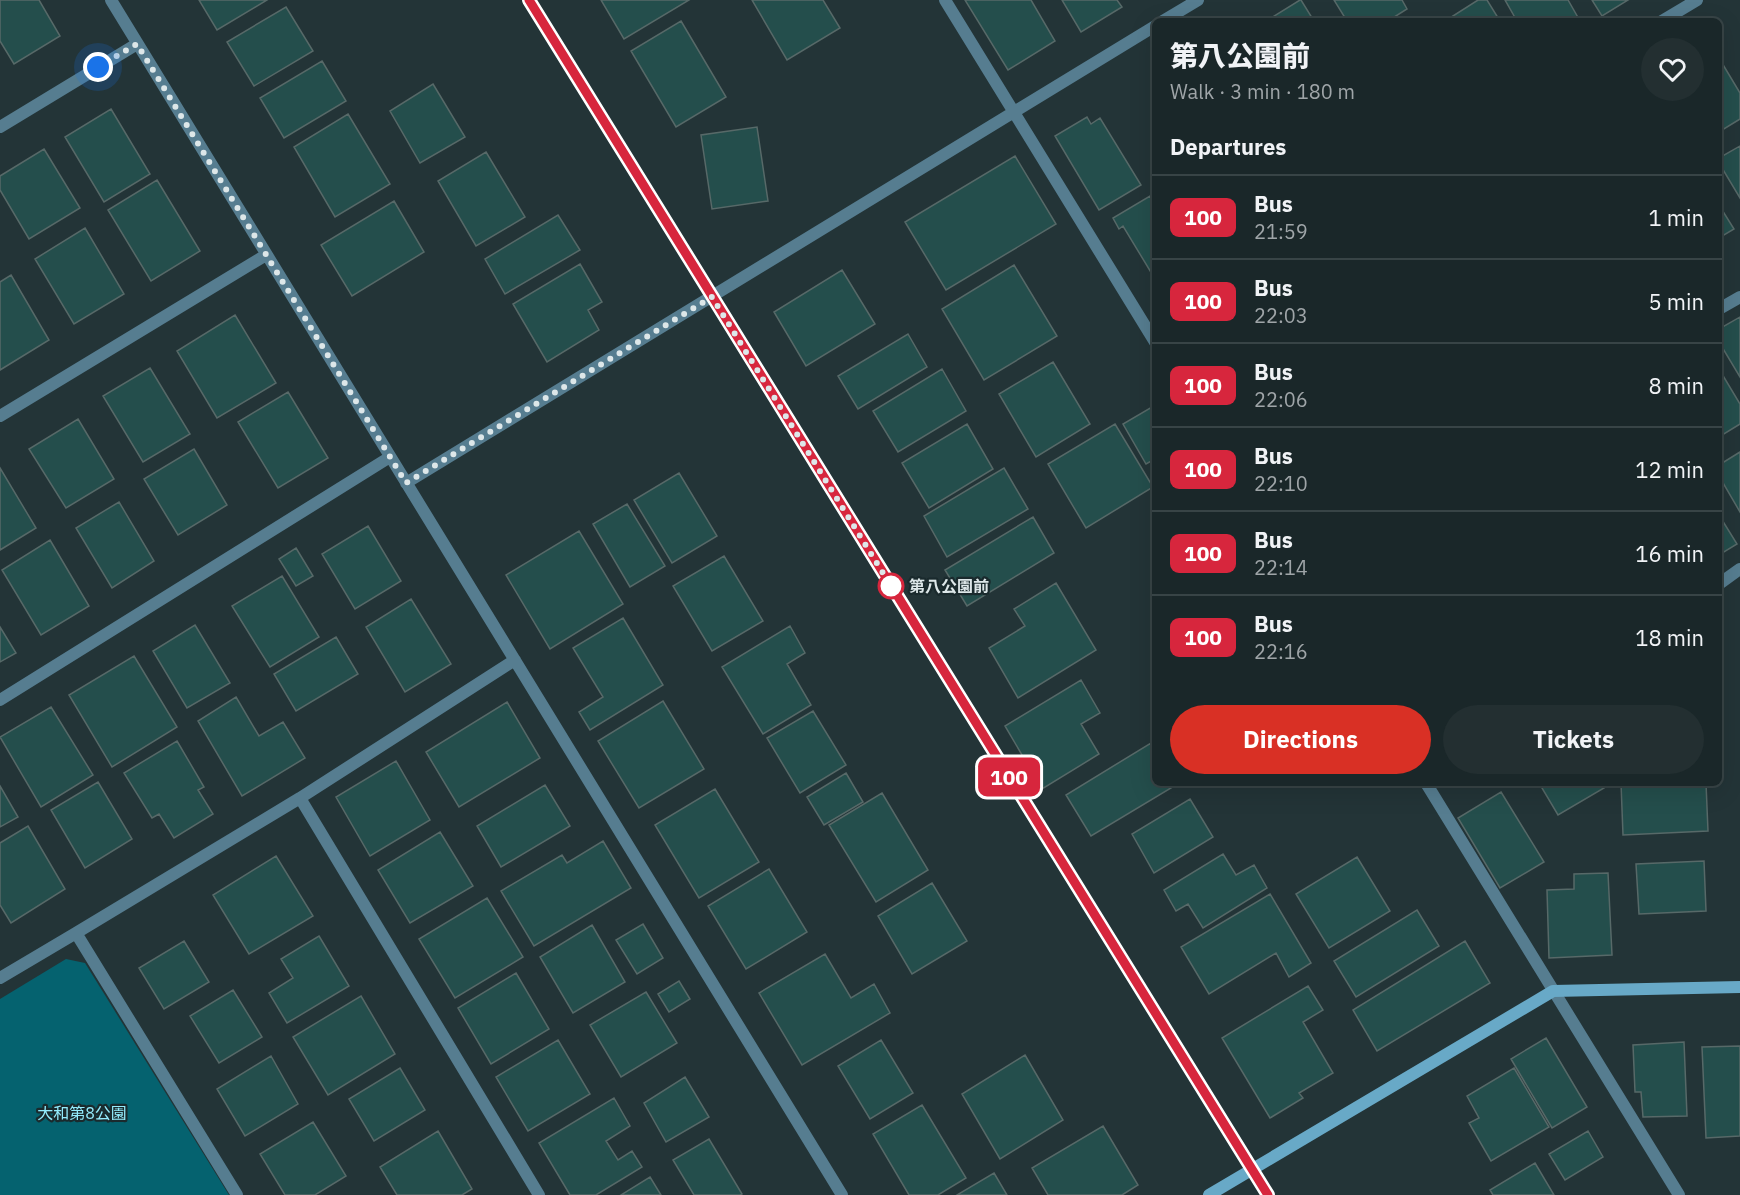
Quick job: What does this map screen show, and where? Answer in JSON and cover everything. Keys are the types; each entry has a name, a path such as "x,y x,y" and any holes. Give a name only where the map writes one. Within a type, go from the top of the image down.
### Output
{"street":[{"path":"111,0 842,1195"},
{"path":"529,0 1268,1195"},
{"path":"945,0 1014,112 1150,322"},
{"path":"1168,18 1198,0"},
{"path":"1667,18 1697,0"},
{"path":"406,483 1152,28"},
{"path":"0,127 137,44"},
{"path":"0,416 266,255"},
{"path":"1722,307 1740,297"},
{"path":"0,700 390,457"},
{"path":"1722,582 1740,569"},
{"path":"0,978 300,798 515,660"},
{"path":"1428,786 1679,1195"},
{"path":"300,798 539,1195"},
{"path":"76,933 237,1195"},
{"path":"1209,1195 1553,991 1740,987"}],"green space":[{"name":"大和第8公園","path":"66,959 85,963 229,1195 0,1195 0,999"}],"building":[{"path":"0,0 39,0 60,36 14,64 0,41"},
{"path":"199,0 267,0 217,30"},
{"path":"601,0 689,0 624,39"},
{"path":"752,0 823,0 840,28 787,60"},
{"path":"965,0 1031,0 1055,41 1008,70"},
{"path":"1062,0 1117,0 1122,7 1081,32"},
{"path":"1300,0 1312,18 1271,18"},
{"path":"1334,0 1402,0 1407,9 1393,18 1345,18"},
{"path":"1478,0 1487,0 1498,18 1450,18"},
{"path":"1505,0 1568,0 1578,18 1515,18"},
{"path":"1592,0 1628,0 1602,16"},
{"path":"286,7 313,51 254,86 227,42"},
{"path":"681,21 726,97 676,127 631,51"},
{"path":"322,61 346,101 284,138 260,98"},
{"path":"1722,63 1740,93 1740,119 1722,130"},
{"path":"433,84 465,137 420,163 390,111"},
{"path":"111,109 150,174 104,202 65,137"},
{"path":"348,114 390,184 335,217 294,147"},
{"path":"1087,117 1091,124 1100,118 1141,185 1099,210 1055,136"},
{"path":"757,127 768,201 712,209 701,135"},
{"path":"1740,146 1740,198 1722,168 1722,156"},
{"path":"44,149 80,208 29,239 0,190 0,176"},
{"path":"486,152 525,217 476,246 438,181"},
{"path":"1015,156 1056,224 946,290 905,222"},
{"path":"157,180 200,251 151,281 108,210"},
{"path":"1150,196 1152,200 1152,274 1123,226 1119,229 1113,218"},
{"path":"394,201 424,252 352,296 321,245"},
{"path":"1722,210 1734,229 1722,236"},
{"path":"558,215 580,250 505,294 485,259"},
{"path":"85,228 124,294 74,324 35,259"},
{"path":"580,264 602,302 588,310 599,330 547,362 513,304"},
{"path":"1014,265 1057,336 984,380 942,309"},
{"path":"842,270 875,324 806,366 774,312"},
{"path":"11,275 49,340 0,370 0,282"},
{"path":"235,315 276,383 217,418 177,351"},
{"path":"1740,317 1740,377 1722,347 1722,327"},
{"path":"908,334 927,367 858,409 838,376"},
{"path":"1053,362 1090,424 1036,457 999,394"},
{"path":"150,368 190,434 143,462 103,396"},
{"path":"942,369 966,411 898,452 873,411"},
{"path":"1722,374 1740,404 1740,424 1722,435"},
{"path":"288,392 328,458 278,488 238,422"},
{"path":"1152,407 1152,461 1146,464 1123,424"},
{"path":"78,419 114,479 66,508 29,449"},
{"path":"967,424 993,469 929,508 902,463"},
{"path":"1115,424 1152,488 1086,528 1048,464"},
{"path":"194,449 227,505 178,535 144,479"},
{"path":"1740,452 1740,512 1722,481 1722,463"},
{"path":"0,468 36,528 0,550"},
{"path":"1004,468 1028,509 947,557 924,516"},
{"path":"679,473 717,536 672,563 634,500"},
{"path":"119,502 154,561 112,588 76,528"},
{"path":"627,504 665,566 630,587 593,524"},
{"path":"1033,517 1054,553 967,606 945,570"},
{"path":"1722,520 1737,544 1722,553"},
{"path":"368,526 401,581 355,609 322,554"},
{"path":"579,531 623,604 550,649 506,575"},
{"path":"50,540 89,606 41,635 2,570"},
{"path":"296,548 313,576 296,586 279,559"},
{"path":"724,556 763,621 712,651 673,586"},
{"path":"282,576 319,637 270,667 232,606"},
{"path":"1056,583 1096,650 1018,698 989,648 1025,626 1014,609"},
{"path":"411,599 451,664 405,692 366,627"},
{"path":"623,618 663,685 590,730 579,712 603,697 573,648"},
{"path":"195,625 230,683 187,708 153,651"},
{"path":"790,626 805,653 787,664 811,705 763,734 722,667"},
{"path":"0,627 16,653 0,662"},
{"path":"336,637 358,674 296,711 274,674"},
{"path":"134,656 177,727 112,767 69,695"},
{"path":"1081,680 1100,713 1081,724 1099,754 1042,789 1005,726"},
{"path":"236,697 259,736 283,722 305,758 242,796 198,721"},
{"path":"663,701 704,769 639,808 598,741"},
{"path":"507,702 540,758 459,807 426,752"},
{"path":"51,707 93,775 41,807 0,737"},
{"path":"813,711 846,765 800,793 767,738"},
{"path":"177,741 204,787 198,790 213,814 174,838 159,814 152,818 124,773"},
{"path":"1151,743 1152,786 1174,786 1091,836 1066,795"},
{"path":"396,761 430,820 370,856 336,797"},
{"path":"846,773 863,802 824,825 807,797"},
{"path":"98,782 132,839 85,868 51,810"},
{"path":"545,785 570,826 501,867 477,826"},
{"path":"0,786 18,817 0,827"},
{"path":"1541,786 1603,786 1604,788 1558,815"},
{"path":"1621,786 1706,786 1708,831 1623,835"},
{"path":"715,789 759,862 699,898 655,825"},
{"path":"1501,792 1544,862 1500,888 1458,818"},
{"path":"882,793 928,870 876,902 829,825"},
{"path":"1190,799 1213,837 1154,873 1132,834"},
{"path":"28,826 65,889 11,923 0,905 0,843"},
{"path":"440,832 473,886 410,923 378,870"},
{"path":"603,841 631,888 534,946 501,891 562,855 567,863"},
{"path":"1223,854 1236,875 1254,865 1267,888 1203,928 1188,904 1176,911 1164,890"},
{"path":"276,856 313,916 249,954 213,895"},
{"path":"1357,857 1390,911 1329,948 1296,894"},
{"path":"1704,861 1706,911 1639,914 1636,864"},
{"path":"769,869 807,932 746,969 708,906"},
{"path":"1608,873 1612,955 1549,958 1547,890 1574,889 1574,874"},
{"path":"932,883 967,941 912,974 878,916"},
{"path":"1270,894 1311,963 1289,977 1276,953 1209,994 1181,947"},
{"path":"487,898 523,957 455,998 419,939"},
{"path":"1417,910 1439,946 1356,997 1334,961"},
{"path":"643,924 663,958 637,974 616,940"},
{"path":"592,925 625,982 573,1013 540,957"},
{"path":"319,936 349,986 287,1023 269,993 293,978 281,959"},
{"path":"184,941 209,982 164,1009 139,968"},
{"path":"1465,941 1490,983 1377,1051 1353,1010"},
{"path":"825,954 851,998 874,984 890,1013 802,1065 759,993"},
{"path":"516,973 549,1029 491,1064 458,1008"},
{"path":"679,981 690,999 669,1012 658,994"},
{"path":"1308,986 1323,1010 1303,1022 1333,1073 1299,1093 1303,1098 1270,1118 1222,1038"},
{"path":"233,990 262,1037 219,1063 190,1016"},
{"path":"646,992 677,1043 621,1077 590,1025"},
{"path":"361,996 395,1054 328,1095 293,1037"},
{"path":"1546,1038 1587,1107 1552,1128 1511,1059"},
{"path":"558,1040 590,1094 528,1131 496,1077"},
{"path":"881,1040 913,1093 870,1119 838,1066"},
{"path":"1684,1042 1687,1116 1643,1117 1641,1092 1635,1092 1633,1045"},
{"path":"1740,1046 1740,1136 1706,1138 1702,1047"},
{"path":"1025,1055 1063,1120 1000,1159 962,1094"},
{"path":"271,1056 298,1104 245,1136 217,1089"},
{"path":"400,1068 425,1110 374,1141 349,1099"},
{"path":"1514,1068 1549,1127 1491,1161 1469,1123 1479,1118 1467,1096"},
{"path":"685,1077 709,1117 666,1142 644,1103"},
{"path":"614,1098 630,1126 606,1141 618,1160 632,1151 642,1167 596,1195 570,1195 539,1143"},
{"path":"922,1105 966,1178 938,1195 909,1195 873,1134"},
{"path":"313,1122 346,1176 315,1195 285,1195 260,1154"},
{"path":"1103,1126 1138,1185 1122,1195 1048,1195 1032,1168"},
{"path":"438,1131 472,1189 462,1195 397,1195 380,1167"},
{"path":"1588,1131 1603,1157 1565,1180 1549,1154"},
{"path":"709,1139 742,1194 694,1195 673,1160"},
{"path":"1535,1163 1554,1195 1493,1195 1490,1190"},
{"path":"994,1173 1007,1195 957,1195"},
{"path":"650,1177 661,1195 621,1195"}],"bus line":[{"name":"100","path":"529,0 1268,1195"}],"place":[{"name":"第八公園前","path":"891,586"}],"route":[{"path":"98,67 137,44 406,483 712,297 891,586"}]}
